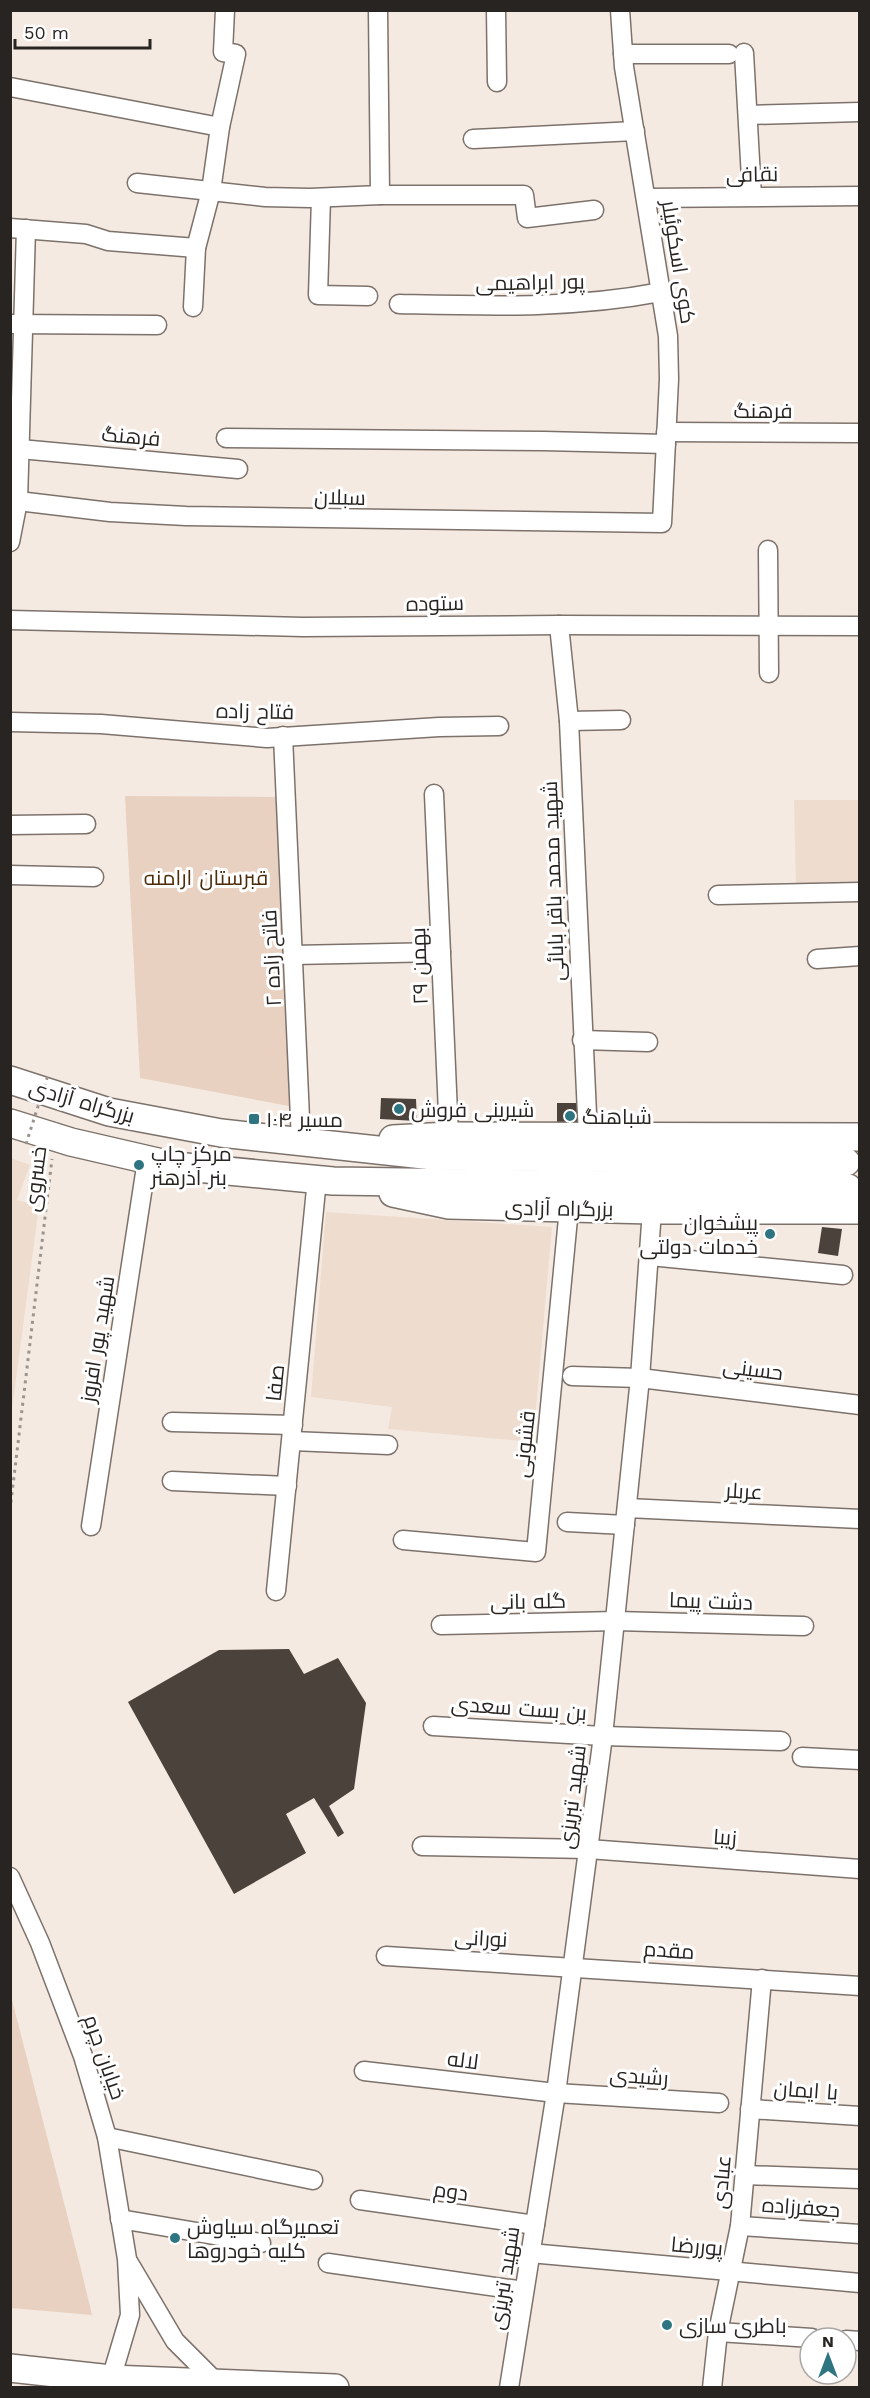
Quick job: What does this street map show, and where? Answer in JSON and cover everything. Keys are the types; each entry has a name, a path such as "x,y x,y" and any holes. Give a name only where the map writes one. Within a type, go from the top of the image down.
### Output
{"highway":[{"name":"بزرگراه آزادی","path":"10,1080 110,1112 221,1133 433,1156 851,1187"},
{"name":"بزرگراه آزادی","path":"18,1133 55,1137 175,1166 325,1180 851,1187"},
{"name":"بزرگراه آزادی","path":"331,1144 449,1137 860,1137"},
{"name":"بزرگراه آزادی","path":"325,1180 448,1205 652,1210 851,1187"},
{"path":"10,2368 111,2379 335,2388"}],"street":[{"path":"193,307 196,248 211,191 220,127 236,54 223,52 225,10"},
{"path":"378,10 380,195"},
{"path":"496,10 497,82"},
{"name":"کوی اسکوئیلر","path":"620,10 623,54 668,336 669,378 662,523"},
{"path":"623,54 736,54 748,115 752,196"},
{"path":"10,87 220,127"},
{"path":"748,115 860,112"},
{"path":"473,139 635,131"},
{"path":"137,183 265,197 524,195 526,218 594,210"},
{"name":"نقافی","path":"646,198 860,195"},
{"path":"321,198 318,295 368,296"},
{"path":"10,542 18,501 20,449 16,394 18,229 86,234 108,241 196,248"},
{"name":"پور ابراهیمی","path":"399,304 552,306 618,300 661,292"},
{"path":"17,324 157,326"},
{"name":"فرهنگ","path":"226,438 544,441 860,433"},
{"name":"فرهنگ","path":"20,449 238,469"},
{"name":"سبلان","path":"18,501 110,512 186,516 662,523"},
{"path":"768,550 769,673"},
{"name":"ستوده","path":"10,620 303,627 559,624 860,626"},
{"name":"شهید محمد باقر بابائی","path":"559,624 569,720 588,1136"},
{"path":"569,720 621,720"},
{"name":"فتاح زاده","path":"10,722 101,724 267,738 499,726"},
{"name":"فاتح زاده ۲","path":"283,736 301,1141"},
{"name":"۲۹ بهمن","path":"434,794 449,1137"},
{"path":"10,825 86,824"},
{"path":"10,875 94,877"},
{"path":"718,895 860,892"},
{"path":"293,955 441,952"},
{"path":"817,959 860,956"},
{"path":"582,1040 648,1042"},
{"name":"شهید پور افروز","path":"91,1526 147,1160"},
{"name":"صفا","path":"276,1591 292,1433 325,1180"},
{"name":"قشونی","path":"403,1540 536,1552 570,1208"},
{"name":"شهید تبریزی","path":"509,2388 556,2093 603,1736 640,1378 652,1210"},
{"path":"650,1256 843,1275"},
{"name":"حسینی","path":"572,1376 640,1378 860,1405"},
{"path":"172,1422 388,1445"},
{"path":"172,1481 287,1486"},
{"name":"عربلر","path":"567,1522 626,1517 860,1519"},
{"name":"گله بانی","path":"441,1626 616,1621"},
{"name":"دشت پیما","path":"616,1621 804,1626"},
{"name":"بن بست سعدی","path":"433,1726 603,1736 782,1741"},
{"path":"802,1757 860,1760"},
{"name":"زیبا","path":"422,1846 588,1850 860,1869"},
{"name":"خیابان چرم","path":"10,1877 40,1943 83,2056 107,2137 127,2259"},
{"name":"نورانی","path":"386,1956 573,1966"},
{"name":"مقدم","path":"573,1966 762,1979"},
{"path":"762,1979 860,1986"},
{"name":"عبادی","path":"712,2388 718,2332 740,2226 762,1979"},
{"name":"لاله","path":"364,2071 556,2093"},
{"name":"رشیدی","path":"556,2093 719,2103"},
{"name":"با ایمان","path":"750,2109 860,2116"},
{"path":"107,2137 313,2180"},
{"path":"745,2175 860,2179"},
{"name":"دوم","path":"360,2200 535,2225"},
{"path":"120,2218 261,2243"},
{"name":"جعفرزاده","path":"740,2226 860,2234"},
{"name":"پوررضا","path":"530,2253 860,2283"},
{"path":"111,2379 130,2315 127,2259"},
{"path":"127,2259 175,2341 194,2363 217,2383"},
{"path":"328,2263 524,2291"},
{"path":"718,2332 798,2337"}],"path":[{"path":"18,1133 48,1075"},
{"name":"خسروی","path":"10,1510 55,1137"}],"shaded area":[{"path":"794,800 859,800 859,884 796,885"},
{"path":"11,1158 30,1165 17,1200 39,1206 11,1417"},
{"path":"326,1212 552,1227 533,1442 388,1429 392,1407 311,1397"}],"green space":[{"name":"قبرستان ارامنه","path":"125,796 280,797 289,1106 140,1078"},
{"path":"10,1992 82,2273 92,2315 11,2308"}],"building":[{"name":"شیرینی فروش","path":"381,1098 416,1099 417,1121 380,1119"},
{"name":"شباهنگ","path":"557,1103 583,1103 584,1129 557,1130"},
{"path":"822,1227 842,1229 838,1256 818,1253"},
{"path":"289,1649 304,1674 338,1658 366,1703 354,1789 329,1806 344,1833 338,1837 314,1798 286,1814 306,1853 234,1894 128,1702 219,1650"}],"place":[{"name":"شیرینی فروش","path":"399,1109"},
{"name":"شباهنگ","path":"570,1116"},
{"name":"مسیر ۱۰۴","path":"254,1119"},
{"name":"مرکز چاپ بنر آذرهنر","path":"139,1165"},
{"name":"پیشخوان خدمات دولتی","path":"770,1234"},
{"name":"تعمیرگاه سیاوش کلیه خودروها","path":"175,2238"},
{"name":"باطری سازی","path":"667,2325"}]}
